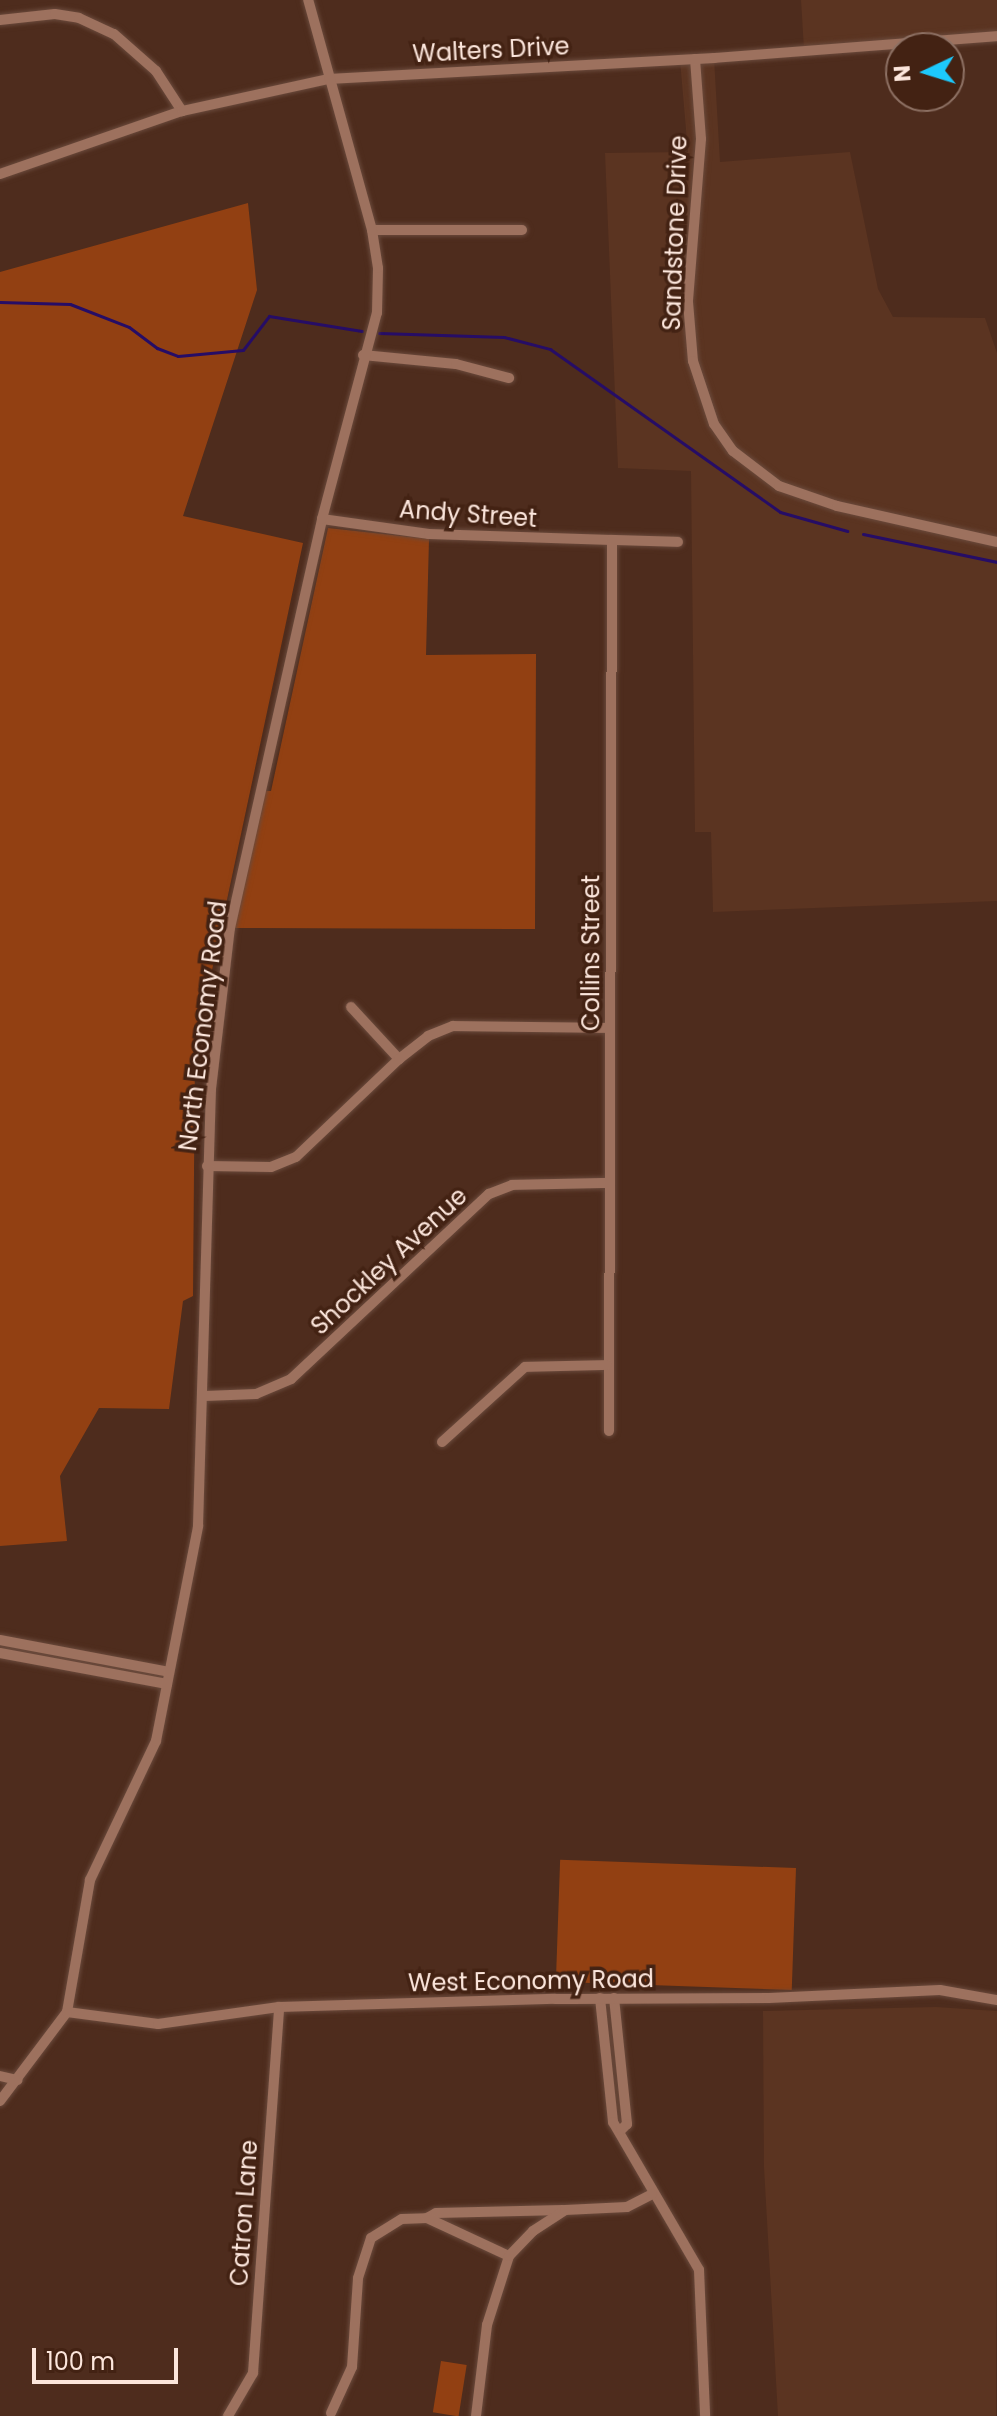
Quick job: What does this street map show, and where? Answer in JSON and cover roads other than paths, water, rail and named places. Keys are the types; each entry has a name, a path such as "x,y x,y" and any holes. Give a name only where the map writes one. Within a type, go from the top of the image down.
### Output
{"street":[{"name":"North Economy Road","path":"67,2012 90,1880 156,1741 198,1526 205,1396 207,1166 230,928 322,519 363,355 377,313 378,268 372,230 308,0"},
{"path":"0,20 55,14 79,18 114,34 156,71 182,111"},
{"name":"Walters Drive","path":"0,174 182,111 329,79 695,59 997,36"},
{"name":"Sandstone Drive","path":"695,59 701,139 688,302 693,361 714,424 733,451 779,486 846,508 997,542"},
{"path":"372,230 522,230"},
{"path":"363,355 456,364 509,378"},
{"name":"Andy Street","path":"322,519 429,534 612,540"},
{"path":"612,540 678,542"},
{"name":"Collins Street","path":"609,1431 612,540"},
{"path":"351,1007 399,1059"},
{"path":"207,1166 271,1167 296,1157 399,1059 428,1036 453,1026 610,1028"},
{"name":"Shockley Avenue","path":"205,1396 256,1394 291,1379 489,1194 512,1185 610,1183"},
{"path":"442,1442 525,1367 607,1365"},
{"path":"0,1640 168,1678"},
{"path":"24,1657 26,1645"},
{"path":"0,1653 168,1678"},
{"name":"West Economy Road","path":"67,2012 158,2024 279,2007 940,1990 997,2000"},
{"path":"600,1998 609,2108 652,2194 699,2270 705,2416"},
{"path":"614,1998 627,2124 621,2130"},
{"name":"Catron Lane","path":"228,2416 253,2373 279,2007"},
{"path":"0,2101 67,2012"},
{"path":"0,2076 18,2080"},
{"path":"331,2413 352,2367 361,2258 371,2238 402,2219 427,2218 436,2213 627,2207 652,2194"},
{"path":"476,2416 487,2325 509,2256 533,2231 565,2210"},
{"path":"427,2218 509,2256"}],"waterway":[{"path":"0,302 70,304 129,327 157,348 178,356 243,350 269,316 362,331"},
{"path":"379,333 504,337 550,349 780,512 847,531"},
{"path":"863,534 997,562"}]}
